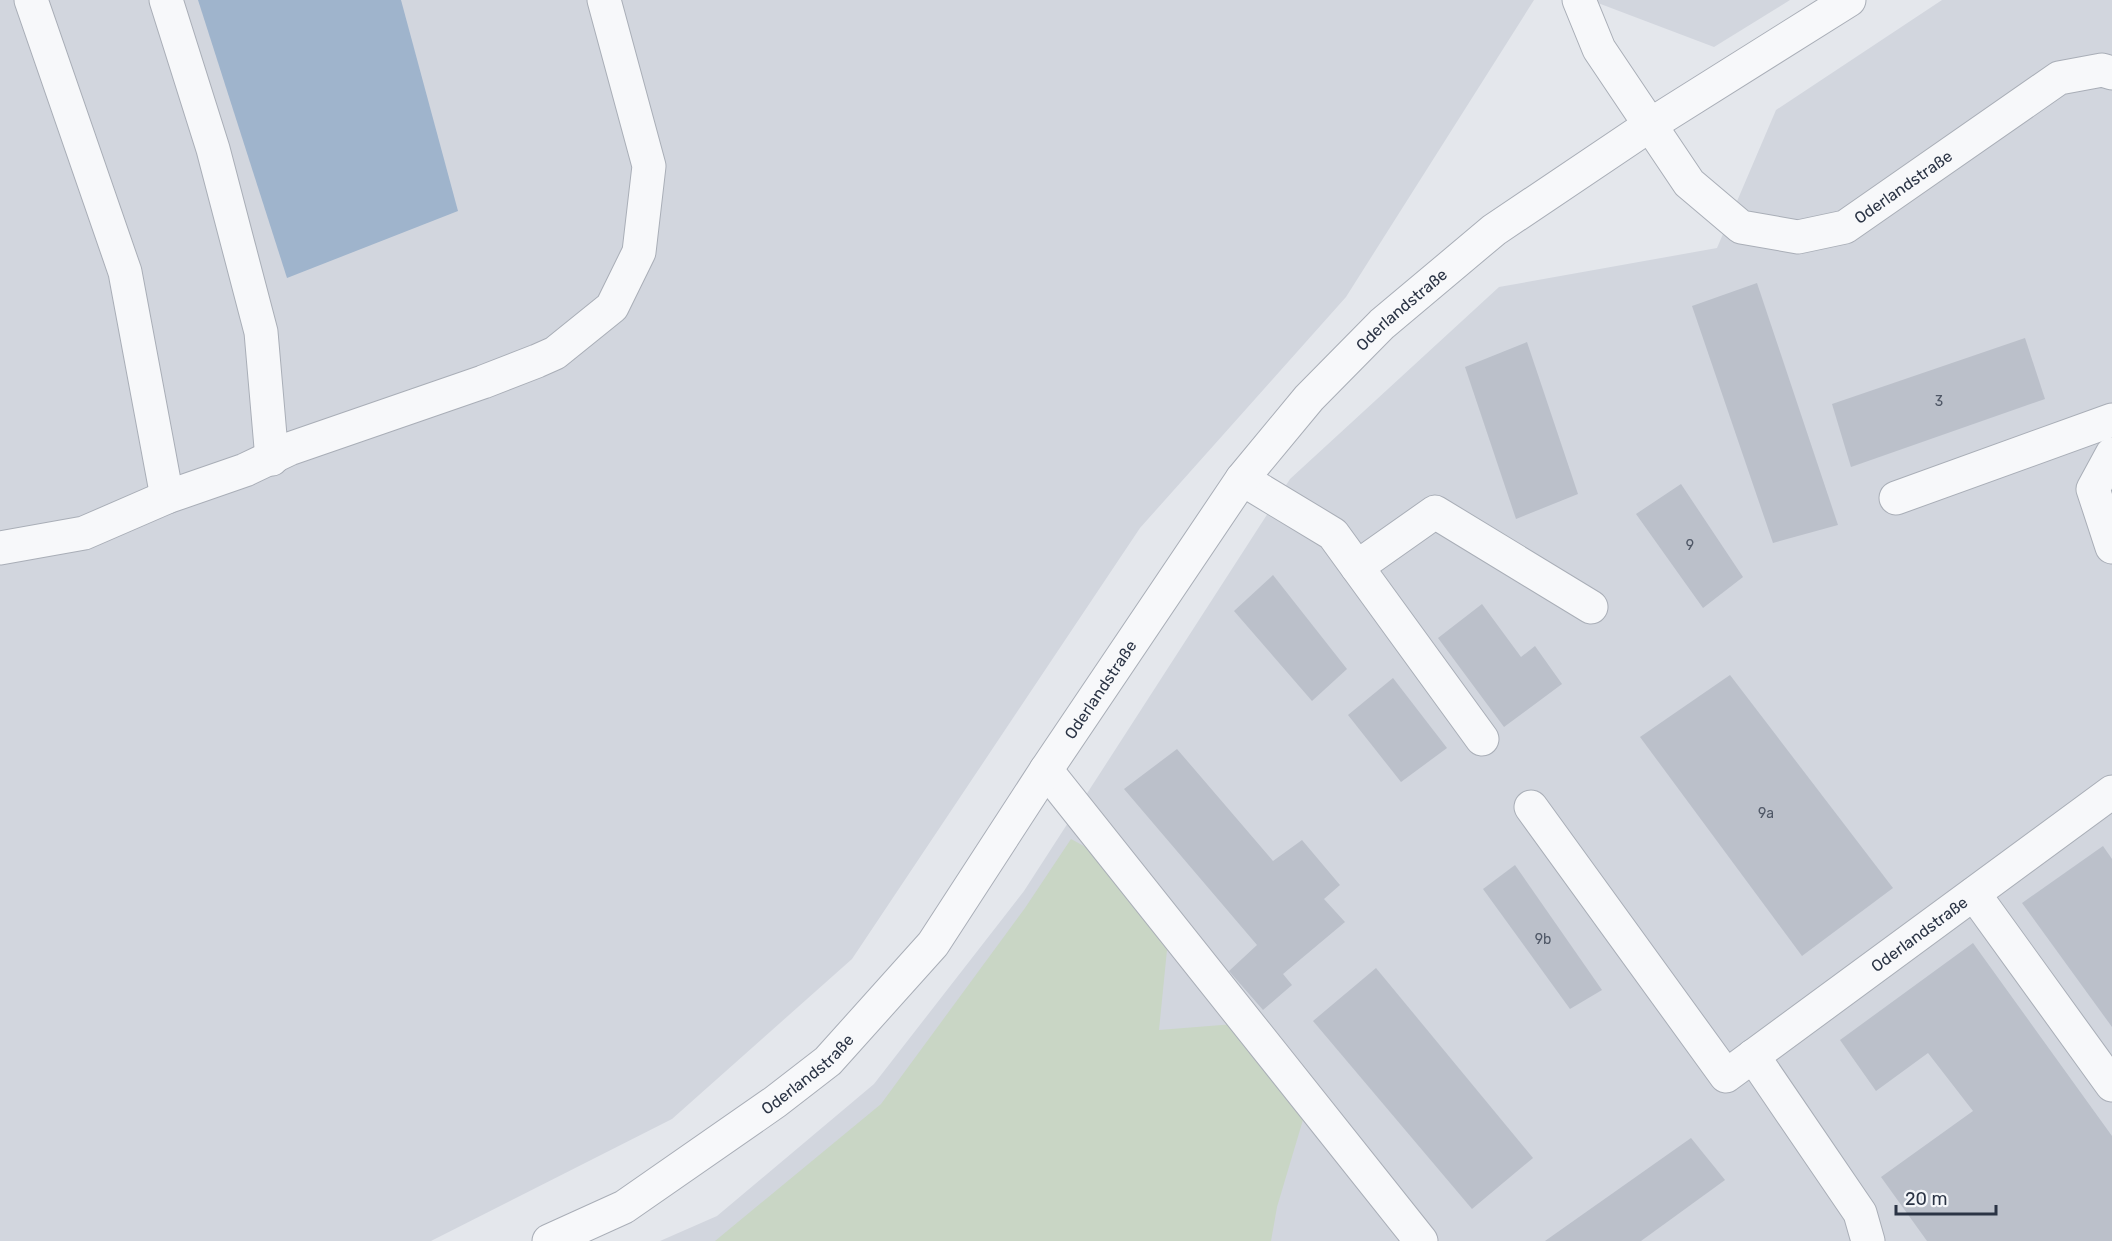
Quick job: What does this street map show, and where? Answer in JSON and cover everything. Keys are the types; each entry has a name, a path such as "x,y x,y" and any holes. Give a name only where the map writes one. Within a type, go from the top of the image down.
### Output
{"street":[{"path":"31,0 125,272 167,497"},
{"path":"166,0 213,149 261,332 272,459"},
{"path":"0,548 84,533 167,497 272,459 289,449 483,382 555,353 612,307 639,252 650,166 604,0"},
{"name":"Oderlandstraße","path":"1579,0 1599,49 1689,183 1741,227 1798,237 1845,227 2059,78 2102,70 2112,73"},
{"name":"Oderlandstraße","path":"549,1241 624,1207 776,1102 828,1061 933,944 1046,770 1242,479 1309,399 1382,324 1494,230 1650,125 1849,0"},
{"path":"1896,498 2112,420"},
{"path":"2112,454 2093,489 2112,547"},
{"path":"1242,479 1334,534 1482,739"},
{"path":"1357,567 1435,512 1591,607"},
{"path":"1046,770 1421,1241"},
{"name":"Oderlandstraße","path":"1531,807 1726,1076 2112,792"},
{"path":"1974,894 2112,1085"},
{"path":"1753,1056 1860,1213 1868,1241"}],"shaded area":[{"path":"0,0 1534,0 1346,297 1140,528 852,959 672,1119 431,1241 0,1241"},
{"path":"1590,0 1790,0 1714,47"},
{"path":"1942,0 2112,0 2112,1241 660,1241 717,1216 874,1084 1024,891 1290,479 1499,287 1717,248 1776,110"}],"green space":[{"path":"1071,839 1095,852 1167,950 1159,1030 1247,1023 1311,1093 1277,1207 1271,1241 715,1241 881,1104 1025,908"}],"water":[{"path":"198,0 401,0 458,211 287,278"}],"building":[{"path":"1757,283 1838,525 1773,543 1692,306"},
{"path":"2025,338 2045,399 1851,467 1832,404"},
{"path":"1527,342 1578,494 1516,519 1465,367"},
{"path":"1681,484 1743,577 1703,608 1636,514"},
{"path":"1273,575 1347,669 1312,701 1234,611"},
{"path":"1482,604 1521,657 1535,646 1562,684 1504,727 1438,638"},
{"path":"1730,675 1893,888 1802,956 1640,737"},
{"path":"1393,678 1447,748 1401,782 1348,715"},
{"path":"1177,749 1273,861 1302,840 1340,885 1324,899 1345,922 1283,974 1292,985 1263,1010 1229,971 1257,945 1124,789"},
{"path":"2103,846 2112,859 2112,1027 2022,903"},
{"path":"1515,865 1602,990 1570,1009 1483,889"},
{"path":"1973,943 2112,1136 2112,1241 1927,1241 1881,1177 1973,1111 1928,1053 1876,1091 1840,1040"},
{"path":"1376,968 1533,1158 1472,1209 1313,1021"},
{"path":"1691,1138 1725,1180 1641,1241 1545,1241"}]}
